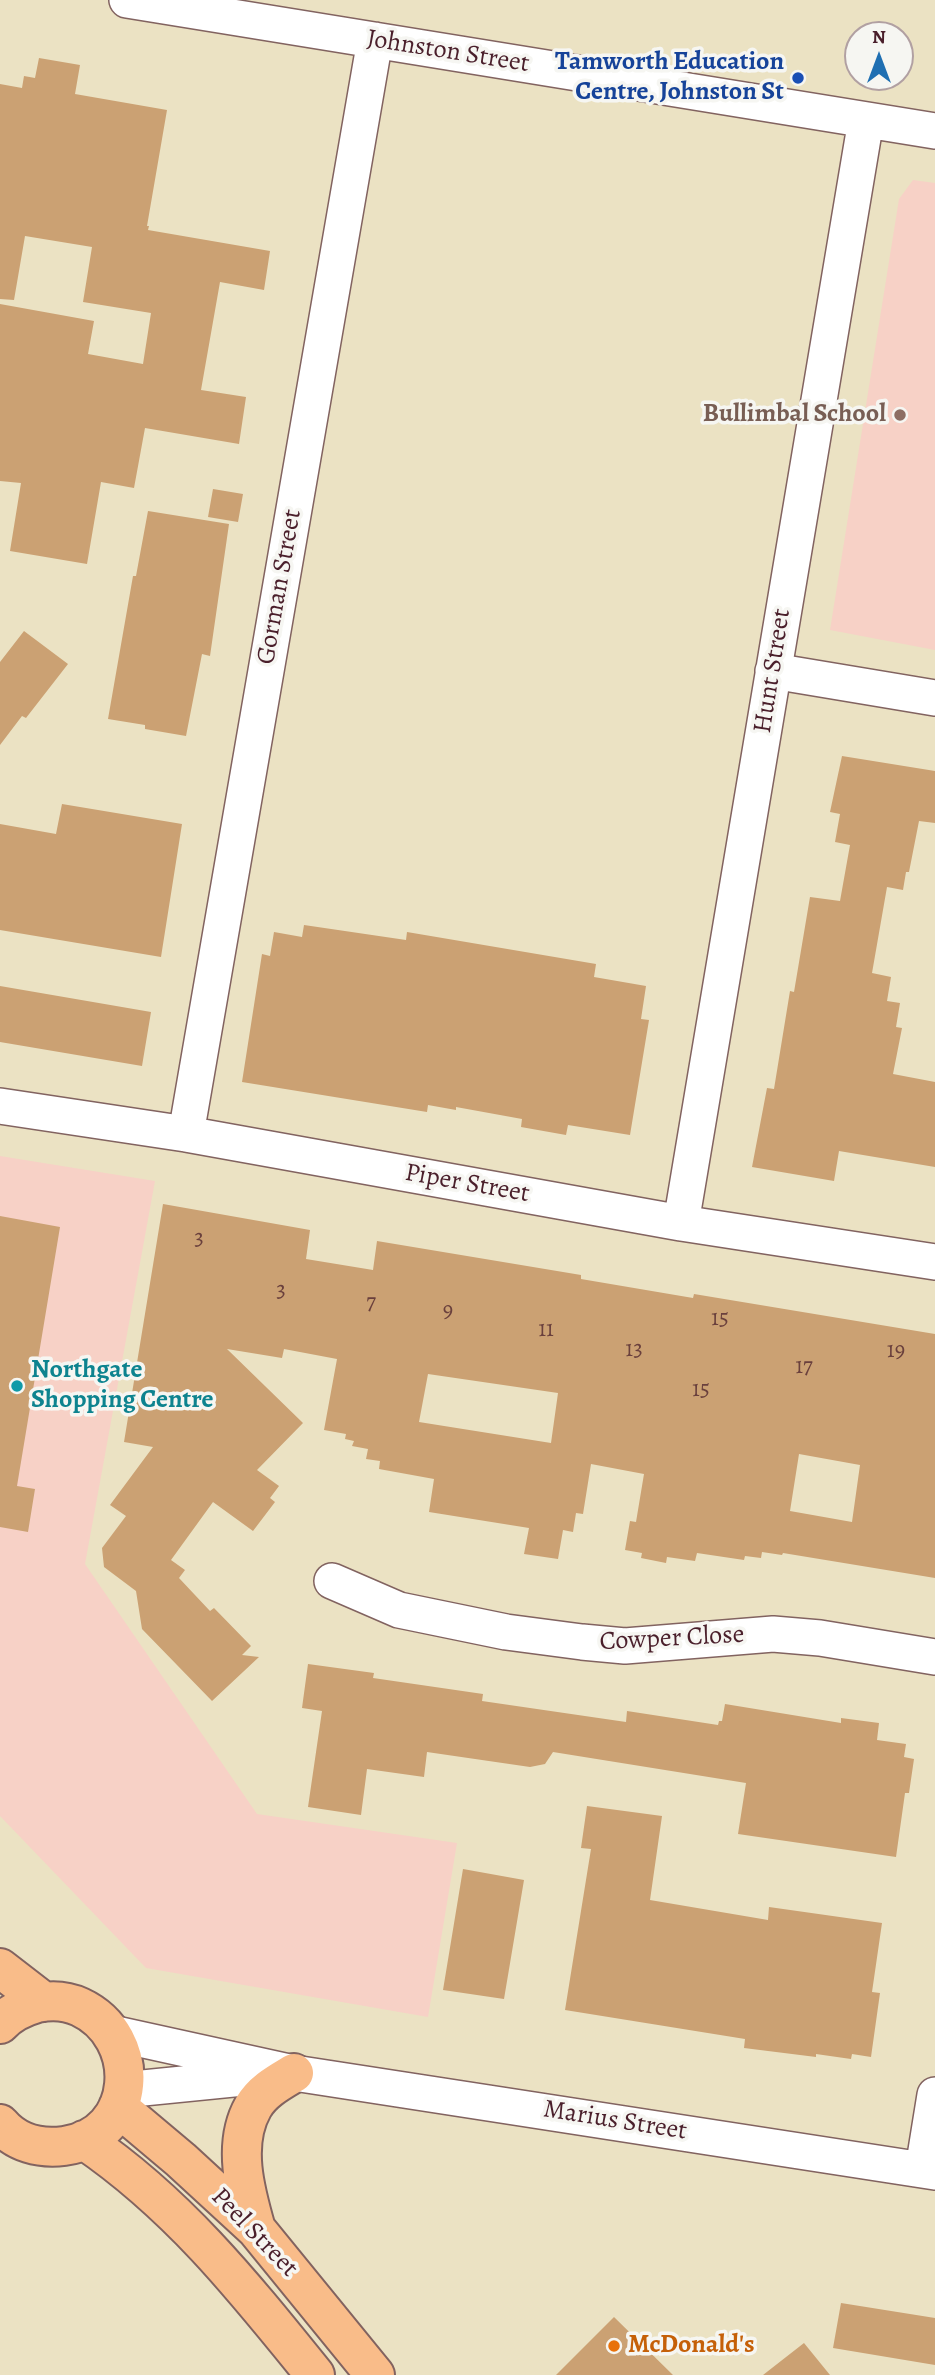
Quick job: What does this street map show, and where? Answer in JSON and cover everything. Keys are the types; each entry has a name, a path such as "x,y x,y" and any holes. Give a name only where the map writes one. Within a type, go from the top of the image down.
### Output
{"main road":[{"path":"0,1968 44,2002"},
{"path":"0,2024 23,2007 44,2002 75,2005 102,2021 112,2033 123,2060 121,2099 111,2119 99,2131 84,2140 68,2146 34,2145 18,2139 1,2127"},
{"path":"256,2229 244,2188 242,2158 245,2130 253,2107 269,2089 294,2073"},
{"name":"Peel Street","path":"121,2099 181,2160 256,2229 375,2375"},
{"name":"Peel Street","path":"84,2140 121,2165 203,2241 315,2375"}],"street":[{"name":"Johnston Street","path":"127,0 935,131"},
{"name":"Gorman Street","path":"186,1134 375,40"},
{"name":"Hunt Street","path":"681,1223 866,120"},
{"path":"773,671 935,698"},
{"name":"Piper Street","path":"0,1106 186,1134 681,1223 935,1262"},
{"name":"Cowper Close","path":"332,1581 399,1610 506,1632 582,1642 625,1646 773,1634 820,1638 935,1657"},
{"name":"Marius Street","path":"112,2033 294,2073 929,2170"},
{"name":"Marius Street","path":"121,2099 294,2073"},
{"path":"929,2170 935,2095"}],"shaded area":[{"name":"Bullimbal School","path":"913,180 935,183 935,650 830,630 899,199"},
{"name":"Northgate Shopping Centre","path":"0,1156 155,1181 85,1564 257,1814 457,1843 428,2017 146,1968 0,1816"}],"building":[{"path":"39,58 80,65 75,94 167,110 148,230 270,251 264,290 220,282 201,390 246,397 239,444 145,428 134,488 101,482 87,564 10,551 21,483 0,481 0,304 94,321 88,354 143,364 151,313 83,302 92,247 25,236 14,300 0,299 0,84 22,88 24,76 35,78"},
{"path":"213,489 243,494 238,522 208,517"},
{"path":"148,511 229,524 210,656 202,654 186,736 108,719 133,576 136,576"},
{"path":"24,631 68,664 26,718 22,716 0,745 0,662"},
{"path":"842,756 935,771 935,823 919,821 903,890 887,887 872,973 891,977 887,1001 900,1003 896,1027 902,1028 893,1074 935,1082 935,1167 839,1151 834,1181 752,1167 767,1088 774,1089 790,991 794,992 810,897 840,901 850,845 835,842 840,814 830,812"},
{"path":"62,804 182,824 161,957 0,930 0,824 56,834"},
{"path":"304,925 406,940 407,932 596,964 594,977 646,986 641,1019 649,1020 630,1135 568,1125 566,1135 521,1127 522,1119 456,1107 456,1110 428,1105 427,1112 242,1082 262,954 270,956 274,932 302,937"},
{"path":"0,986 151,1012 142,1066 0,1042"},
{"path":"163,1204 310,1230 306,1259 373,1270 377,1241 581,1275 581,1279 693,1298 694,1294 935,1334 935,1578 783,1553 762,1552 761,1558 745,1556 744,1560 697,1553 695,1561 667,1557 666,1563 641,1558 642,1553 625,1550 630,1521 636,1522 644,1474 591,1464 583,1514 576,1513 573,1532 563,1530 558,1559 524,1554 529,1528 429,1512 434,1479 379,1469 380,1461 366,1459 368,1449 352,1446 354,1441 345,1439 346,1434 324,1430 337,1359 284,1349 282,1358 227,1349 303,1423 257,1470 279,1486 270,1498 275,1502 253,1531 213,1502 171,1560 185,1570 179,1578 210,1611 214,1608 251,1646 242,1655 259,1657 212,1701 142,1629 136,1591 104,1567 102,1548 126,1516 110,1505 153,1447 124,1442","holes":["428,1374 558,1393 551,1443 419,1422","799,1454 860,1465 852,1522 790,1511"]},
{"name":"Northgate Shopping Centre","path":"0,1216 60,1227 17,1486 35,1489 28,1532 0,1527"},
{"path":"308,1664 374,1673 373,1678 483,1694 482,1701 626,1722 627,1711 718,1725 719,1721 722,1721 725,1704 841,1723 841,1718 879,1723 877,1740 906,1744 904,1757 914,1759 909,1793 905,1793 896,1857 738,1834 746,1783 553,1752 545,1764 530,1767 427,1752 424,1777 367,1769 361,1815 308,1807 322,1711 302,1708"},
{"path":"587,1806 662,1816 650,1900 768,1920 769,1907 882,1923 872,1992 880,1993 871,2057 852,2054 851,2059 816,2054 816,2057 744,2048 745,2039 565,2010 591,1849 581,1848"},
{"path":"463,1869 524,1880 504,1999 443,1990"},
{"path":"841,2303 935,2318 935,2365 833,2348"},
{"name":"McDonald's","path":"614,2317 673,2375 556,2375"},
{"path":"804,2343 830,2375 763,2375"}],"place":[{"name":"Tamworth Education Centre, Johnston St","path":"798,78"},
{"name":"Bullimbal School","path":"900,415"},
{"name":"Northgate Shopping Centre","path":"17,1386"},
{"name":"McDonald's","path":"614,2346"}]}
